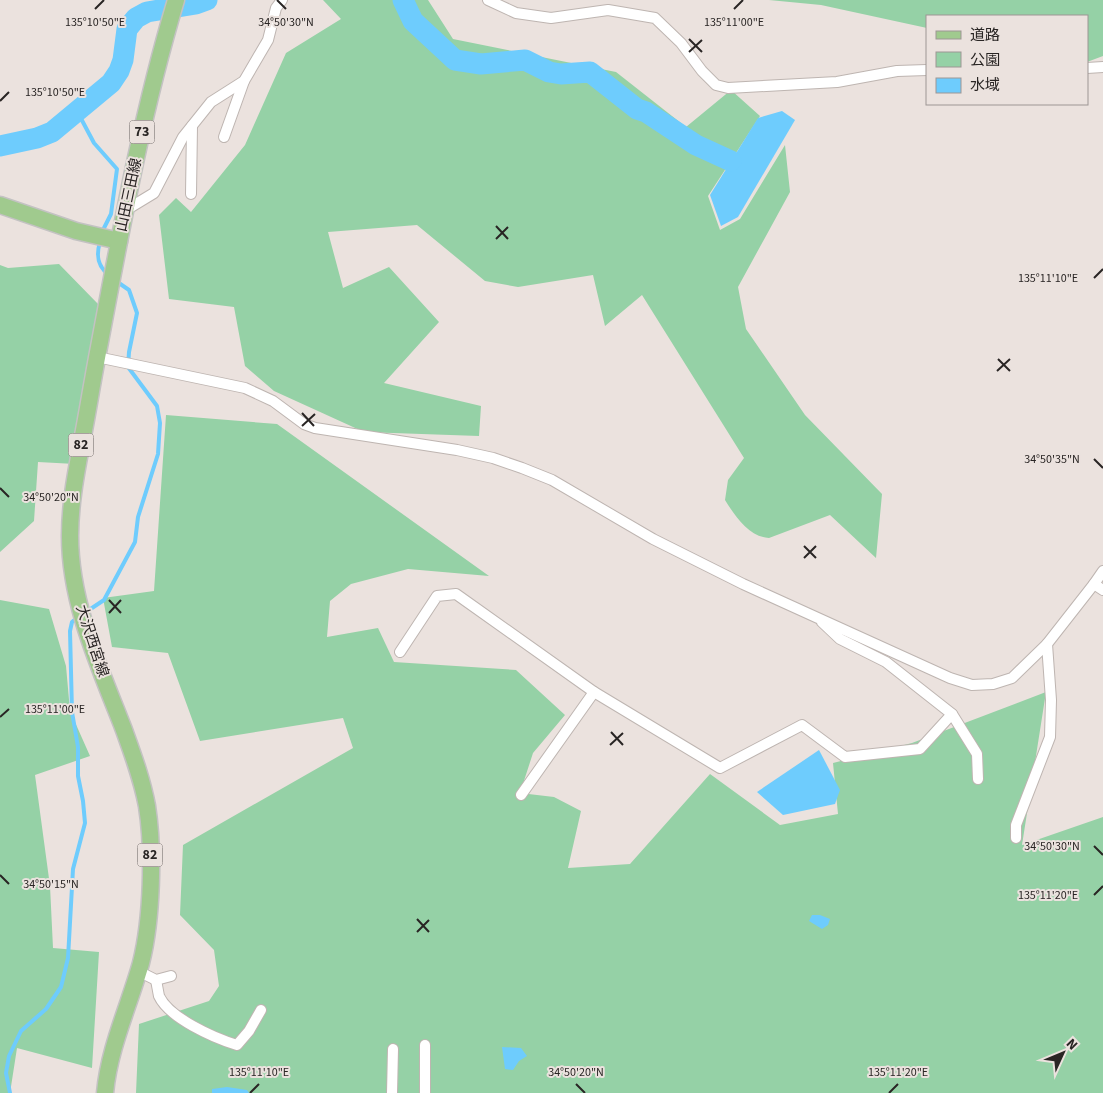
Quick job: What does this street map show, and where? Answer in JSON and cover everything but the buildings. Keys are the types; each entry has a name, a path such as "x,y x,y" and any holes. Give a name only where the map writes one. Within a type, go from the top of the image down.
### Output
{"main road":[{"name":"山田三田線","path":"0,205 76,231 107,238 126,210 152,86 176,0"},
{"name":"大沢西宮線","path":"105,1093 106,1077 121,1021 138,972 150,898 150,828 147,806 138,768 82,613 73,580 70,557 71,500 114,270 107,238"}],"street":[{"path":"224,137 244,81 268,40 276,8 282,0"},
{"path":"488,0 516,13 551,18 608,10 655,18 681,43 702,71 716,85 728,88 837,82 897,71 926,70"},
{"path":"1088,68 1103,67"},
{"path":"126,210 154,193 183,137 211,102 244,81"},
{"path":"191,194 192,126"},
{"path":"97,357 245,388 273,401 304,424 314,428 457,450 493,458 522,468 552,480 661,543 743,584 950,678 972,685 993,684 1012,678 1047,644 1099,587 1103,571"},
{"path":"400,652 437,596 456,594 594,692 720,768 802,725 845,758 920,749 952,714"},
{"path":"816,617 840,639 886,662 952,714 977,754 978,779"},
{"path":"1016,838 1016,825 1050,737 1051,700 1047,644"},
{"path":"521,795 594,692"},
{"path":"138,972 156,980 171,976"},
{"path":"156,980 160,996 175,1016 218,1039 236,1045 249,1032 261,1010"},
{"path":"425,1046 426,1093"},
{"path":"392,1093 393,1049"}],"green space":[{"path":"323,0 428,0 453,39 616,72 686,127 731,90 760,116 708,196 720,230 740,219 785,145 790,192 738,287 746,329 805,415 882,494 876,558 830,515 769,538 755,534 743,525 725,500 728,480 744,458 642,295 605,326 593,275 518,287 485,281 417,225 328,232 343,288 389,267 439,322 384,383 481,406 479,436 364,432 274,391 245,366 234,307 169,299 159,215 176,198 191,212 245,145 286,53 341,19"},
{"path":"769,0 1103,0 1103,56 1088,62 1088,15 926,15 926,28 821,5"},
{"path":"59,264 98,304 75,464 38,462 34,521 0,552 0,265 8,268"},
{"path":"166,415 277,424 489,576 408,569 351,584 330,601 327,637 378,628 394,662 516,670 565,715 533,753 520,793 554,797 581,811 568,868 630,864 710,774 780,825 838,814 833,763 912,743 1046,692 1022,845 1103,817 1103,1093 136,1093 139,1024 209,1001 219,986 214,950 180,915 183,845 353,748 343,718 200,741 168,653 112,647 103,598 154,591"},
{"path":"0,600 49,609 66,666 70,711 90,756 35,775 50,886 53,948 99,952 92,1068 17,1048 10,1093 0,1093"}],"water":[{"path":"782,111 795,120 738,217 721,226 710,195 758,118"},
{"path":"819,750 840,790 835,804 783,815 757,792"},
{"path":"812,915 820,915 830,919 828,925 822,929 809,921"},
{"path":"502,1047 521,1048 527,1056 519,1061 513,1070 505,1069"},
{"path":"227,1087 247,1090 249,1093 212,1093 212,1089"}],"waterway":[{"path":"0,146 37,138 52,132 111,83 119,71 123,60 127,29 136,18 147,12 196,4 207,0"},
{"path":"403,0 413,21 455,60 481,64 525,60 549,72 561,74 590,72 637,109 646,112 696,145 731,161"},
{"path":"77,111 94,143 117,169 111,214 102,232"},
{"path":"100,242 98,260 102,268 109,275"},
{"path":"86,612 104,600 135,542 138,517 158,454 160,423 157,406 128,367 137,313 129,290 116,281"},
{"path":"10,1093 6,1073 9,1056 21,1031 46,1009 61,987 68,958 73,869 85,823 78,776 78,747 72,712 70,631 72,622 78,617"}]}
